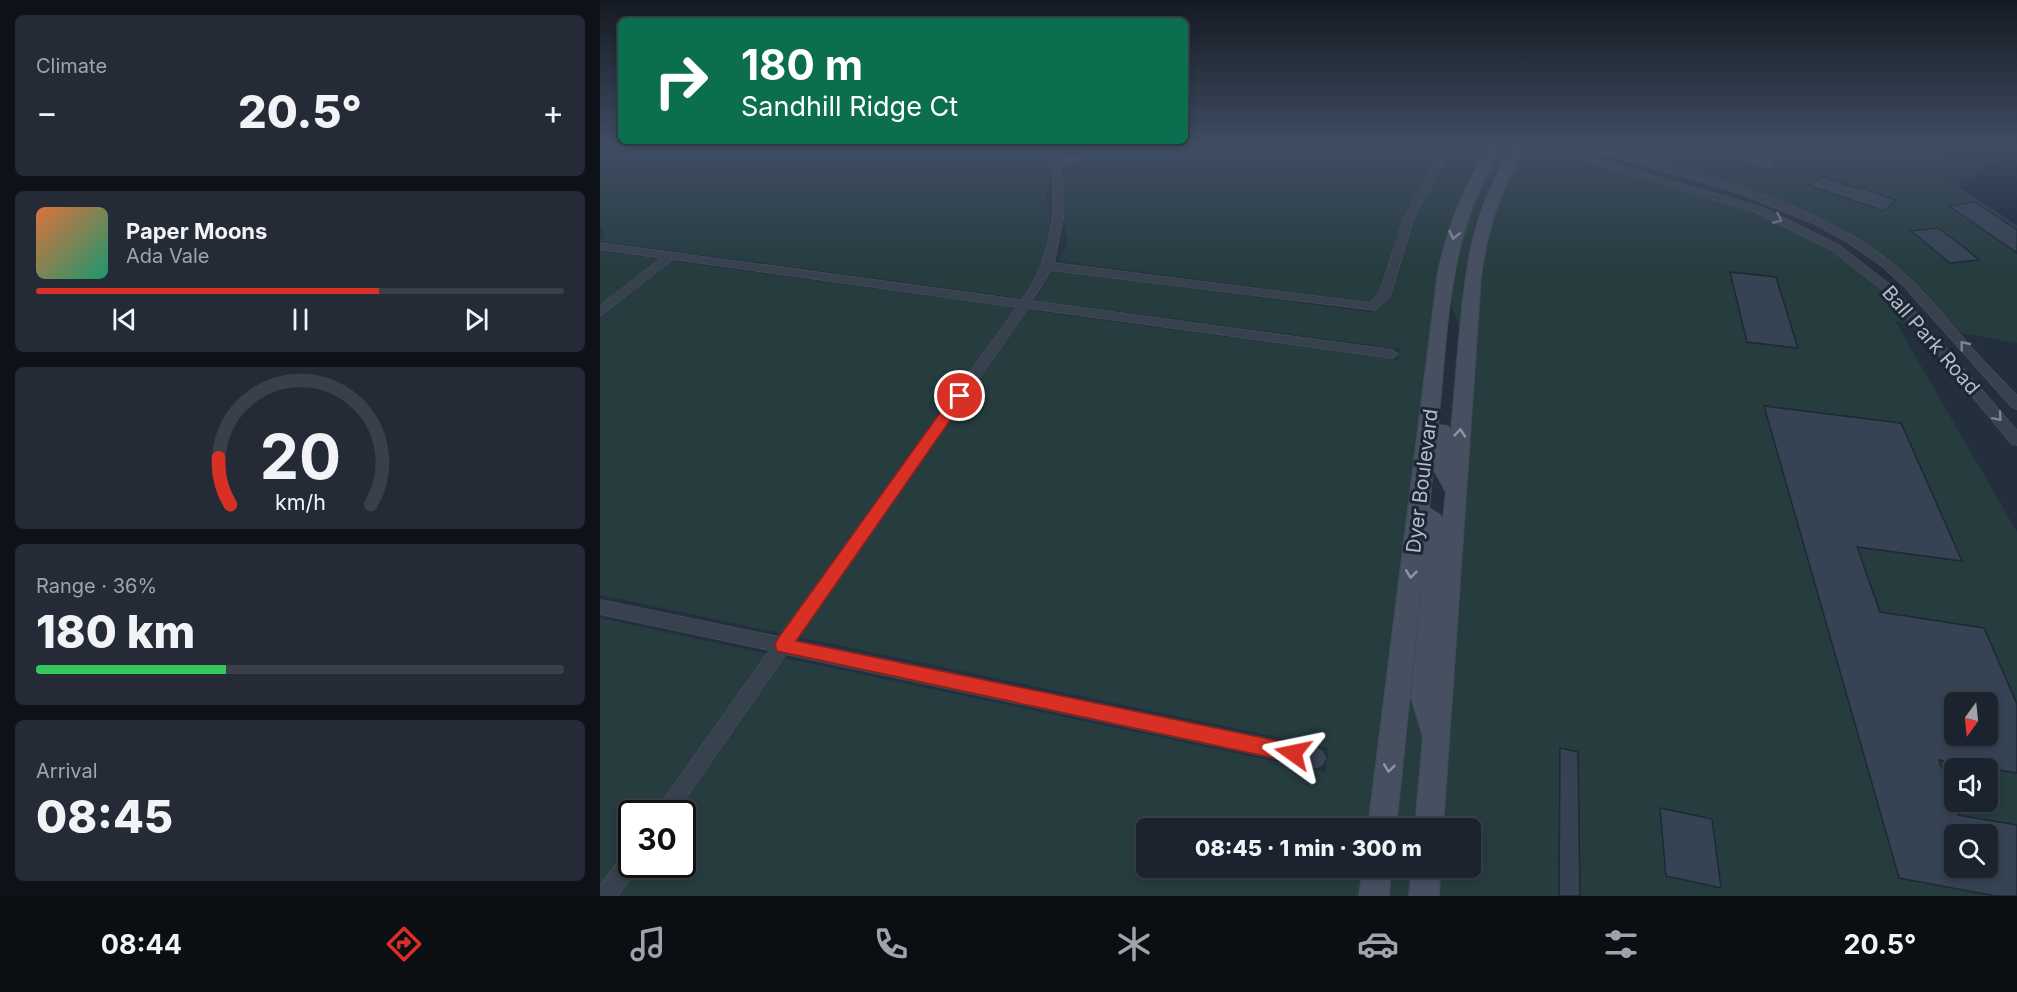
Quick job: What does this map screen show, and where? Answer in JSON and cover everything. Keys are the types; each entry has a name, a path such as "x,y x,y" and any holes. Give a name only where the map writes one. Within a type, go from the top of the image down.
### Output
{"main road":[{"name":"Dyer Boulevard","path":"1383,818 1443,301 1455,228 1470,188"},
{"name":"Dyer Boulevard","path":"1430,818 1473,276 1480,227 1496,188"},
{"path":"1443,301 1452,326 1438,457 1455,492"},
{"path":"1419,513 1432,520 1439,530 1423,697 1435,739"},
{"path":"1374,896 1376,878"},
{"path":"1424,896 1425,878"}],"street":[{"path":"673,800 1025,304 1049,266 1056,244 1059,220 1058,188"},
{"path":"1049,266 1371,307 1384,296 1409,218 1426,188"},
{"name":"Ball Park Road","path":"1702,188 1759,210 1836,248 1891,291 2017,440"},
{"name":"Ball Park Road","path":"1714,188 1767,201 1814,221 1885,263 1916,290 2017,404"},
{"path":"1836,248 1853,242"},
{"path":"600,246 1392,354"},
{"path":"600,312 671,256"},
{"path":"600,607 1316,758"},
{"path":"605,896 618,878"}],"green space":[{"path":"600,188 1048,188 1046,197 1054,244 1022,298 600,241 605,236 600,226"},
{"path":"1061,188 1420,188 1403,217 1378,293 1368,302 1058,261 1068,241 1059,196"},
{"path":"1433,188 1466,188 1455,213 1435,298 1371,818 1136,818 1136,878 1364,878 1362,896 618,896 630,878 696,878 696,800 685,800 785,658 1325,772 1329,748 799,637 1028,310 1398,360 1400,349 1035,300 1053,270 1370,312 1376,310 1391,297 1415,219"},
{"path":"1478,188 1489,188 1474,226 1466,276 1449,461 1447,456 1459,327 1450,301 1453,272 1473,195"},
{"path":"1504,188 1677,188 1746,211 1820,244 1853,266 1884,293 1912,324 1895,321 2017,532 2017,896 1436,896 1437,878 1481,878 1481,818 1442,818 1446,748 1449,747 1446,738 1464,497 1467,496 1464,491 1480,277 1486,228"},
{"path":"1736,188 1961,188 2017,225 2017,343 1961,333 1922,288 1890,262 1853,237"},
{"path":"600,251 660,259 600,307"},
{"path":"672,261 1015,308 781,633 600,595 600,318"},
{"path":"1426,526 1429,529 1413,695 1414,710 1424,740 1418,818 1395,818"},
{"path":"600,618 767,654 661,800 618,800 618,860 600,886"},
{"path":"1389,878 1413,878 1411,896 1387,896"}],"water":[{"path":"1960,188 2017,188 2017,225"}],"building":[{"path":"1815,188 1862,188 1895,200 1884,211"},
{"path":"1975,202 2017,230 2017,253 1949,206"},
{"path":"1938,228 1979,260 1950,263 1911,231"},
{"path":"1730,272 1776,277 1798,348 1747,342"},
{"path":"1764,406 1901,423 1962,561 1857,547 1880,612 1984,628 2017,704 2017,773 1998,770 1998,758 1944,758 1944,761 1939,760 1944,774 1944,812 1957,812 1958,815 2017,825 2017,896 1995,896 1899,878"},
{"path":"1560,748 1578,752 1580,896 1559,896"},
{"path":"1660,808 1712,819 1721,888 1666,876"}],"route":[{"path":"960,396 783,645 1293,753"}]}
